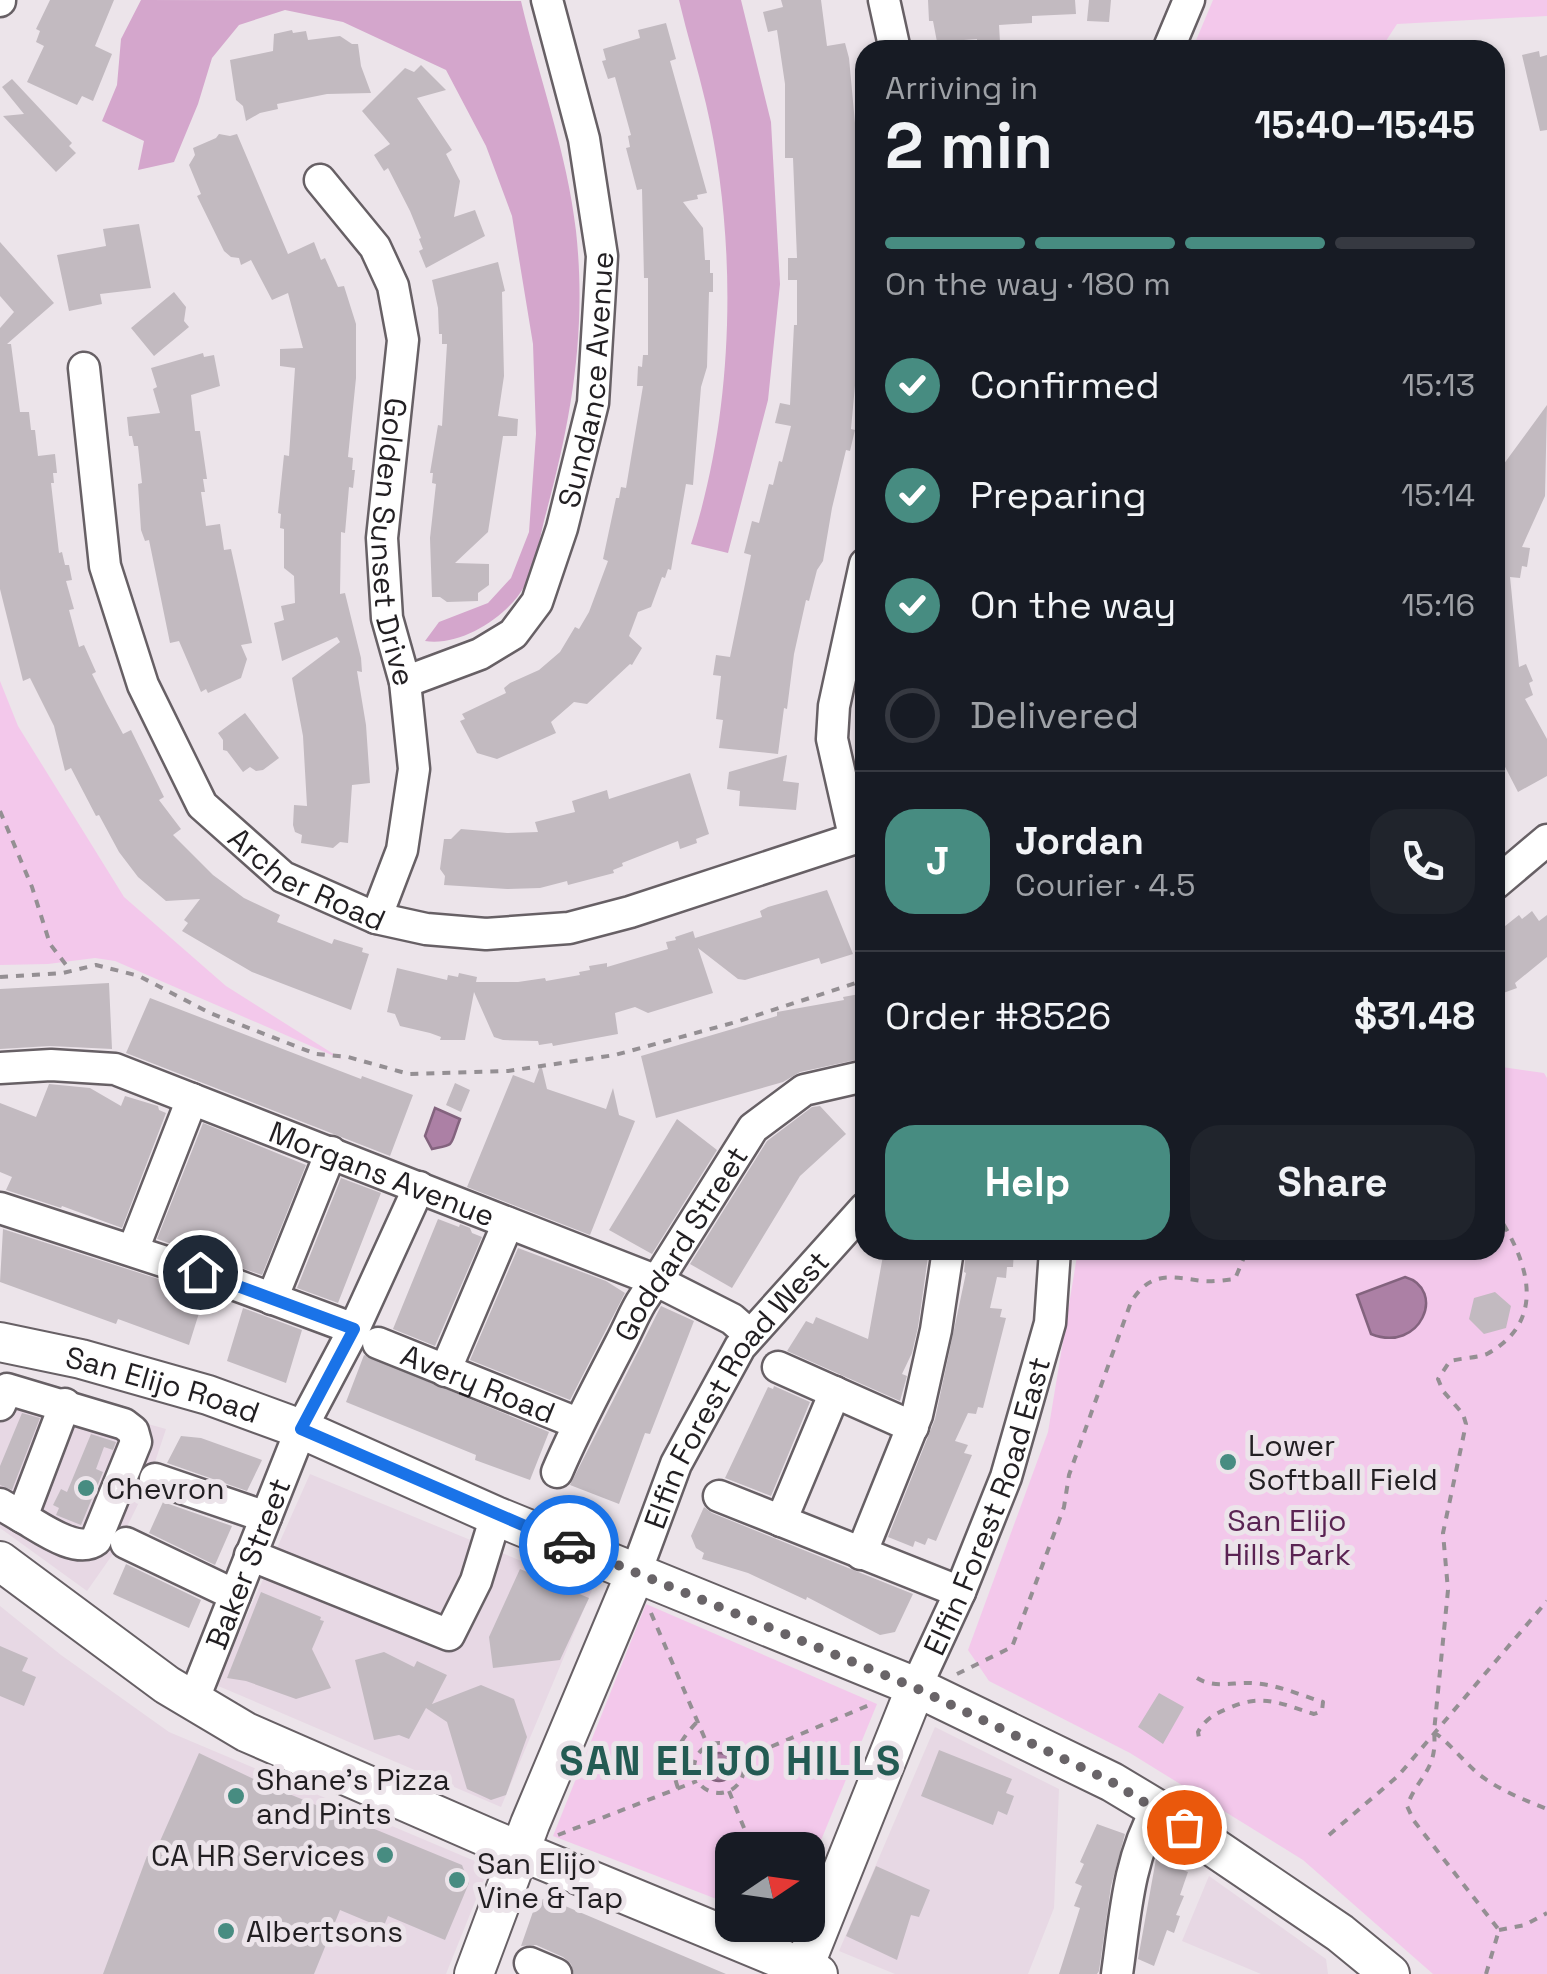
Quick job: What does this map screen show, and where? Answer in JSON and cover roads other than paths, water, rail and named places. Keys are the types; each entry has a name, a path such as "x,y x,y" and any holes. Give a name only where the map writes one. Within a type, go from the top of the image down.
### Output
{"main road":[{"name":"San Elijo Road","path":"10,1344 208,1395 301,1429 496,1516 642,1588 916,1688 1112,1782 1157,1809 1340,1933 1390,1974"},
{"path":"0,1561 142,1668 246,1732 807,1972"},
{"name":"Elfin Forest Road West","path":"474,1974 519,1851 642,1588"},
{"name":"Elfin Forest Road East","path":"807,1972 916,1688"}],"street":[{"name":"Sundance Avenue","path":"405,682 480,654 514,634 537,602 562,528 593,404 602,256 584,138 546,0"},
{"path":"884,0 893,40"},
{"path":"1172,40 1188,0"},
{"name":"Golden Sunset Drive","path":"320,180 375,247 393,286 402,340 382,538 388,618 405,682 414,769 402,850 376,918"},
{"name":"Archer Road","path":"84,368 105,566 143,685 202,805 284,877 376,918 426,929 486,934 569,928 630,912 855,838"},
{"path":"855,640 834,706 832,739 855,819"},
{"path":"1505,876 1547,840"},
{"name":"Morgans Avenue","path":"0,1068 51,1065 116,1070 658,1281 732,1319 749,1334"},
{"name":"Goddard Street","path":"558,1472 577,1423 638,1301 658,1281 754,1128 804,1090 855,1078"},
{"path":"134,1250 192,1098"},
{"path":"272,1299 330,1152"},
{"name":"Baker Street","path":"193,1701 301,1429 366,1336 419,1187"},
{"name":"Avery Road","path":"0,1208 272,1299 577,1423"},
{"name":"Elfin Forest Road West","path":"642,1588 676,1464 749,1334 855,1219"},
{"path":"446,1370 508,1223"},
{"path":"861,1554 912,1427 936,1330 946,1260"},
{"name":"Elfin Forest Road East","path":"916,1688 1006,1477 1050,1322 1054,1260"},
{"path":"10,1344 3,1397 65,1404 124,1424 133,1431 136,1442 96,1540 90,1545 78,1545 11,1510 65,1404"},
{"path":"778,1368 912,1427"},
{"path":"781,1522 835,1392"},
{"path":"155,1479 266,1517"},
{"path":"718,1496 960,1592"},
{"path":"250,1554 449,1636 478,1574 496,1516"},
{"path":"126,1543 234,1595"},
{"path":"1117,1974 1132,1872 1144,1830 1157,1809"}],"place":[{"name":"Lower Softball Field","path":"1228,1462"},
{"name":"Chevron","path":"86,1488"},
{"name":"Shane's Pizza and Pints","path":"236,1796"},
{"name":"CA HR Services","path":"385,1855"},
{"name":"San Elijo Vine & Tap","path":"457,1880"},
{"name":"Albertsons","path":"226,1931"}],"district":[{"name":"SAN ELIJO HILLS","path":"731,1761"}],"park label":[{"name":"San Elijo Hills Park","path":"1287,1537"}]}
